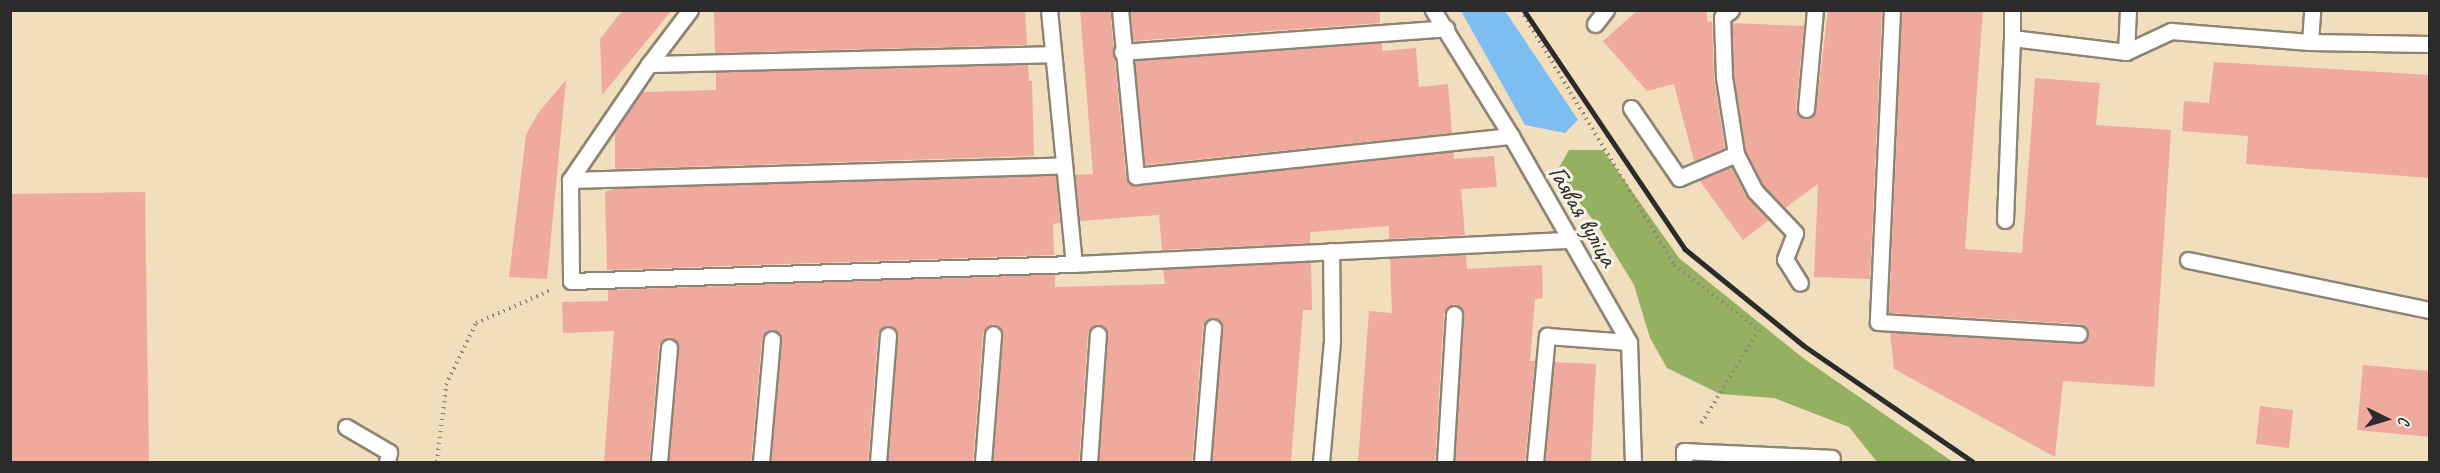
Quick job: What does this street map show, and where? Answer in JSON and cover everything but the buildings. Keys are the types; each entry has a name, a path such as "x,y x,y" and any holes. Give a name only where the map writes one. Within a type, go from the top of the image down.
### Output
{"lane":[{"path":"690,10 649,64 570,180 571,281 1074,264 1568,240"},
{"path":"1048,10 1062,165 1074,264"},
{"path":"1120,10 1122,52 1136,176 1511,136"},
{"name":"Гаявая вуліца","path":"1433,10 1511,136 1568,240 1629,342 1633,462"},
{"path":"1596,24 1606,10"},
{"path":"1731,10 1722,17 1724,77 1736,154 1755,191 1795,233 1785,260 1800,284"},
{"path":"1806,109 1815,10"},
{"path":"1892,10 1878,322 2079,334"},
{"path":"2005,220 2012,10"},
{"path":"2126,52 2128,10"},
{"path":"2310,42 2312,10"},
{"path":"1122,52 1446,28"},
{"path":"2012,38 2126,52 2171,31 2310,42 2430,44"},
{"path":"649,64 1052,54"},
{"path":"1631,108 1679,178 1736,154"},
{"path":"570,180 1062,165"},
{"path":"1321,462 1332,340 1331,251"},
{"path":"2187,260 2430,310"},
{"path":"1445,462 1454,314"},
{"path":"1202,462 1213,327"},
{"path":"983,462 993,334"},
{"path":"1089,462 1098,334"},
{"path":"878,462 888,335"},
{"path":"1535,462 1547,336 1629,342"},
{"path":"761,462 772,339"},
{"path":"659,462 669,347"},
{"path":"346,426 389,452 387,462"},
{"path":"1684,457 1832,458"}],"path":[{"path":"1521,10 1674,265 1759,330 1684,457"},
{"path":"437,462 446,384 476,323 571,281"}],"green space":[{"path":"1569,150 1603,150 1679,258 1803,358 1953,462 1877,462 1849,427 1774,398 1720,394 1667,368 1650,338 1634,285 1598,226 1556,173"}],"water":[{"path":"1461,11 1505,11 1578,120 1565,133 1525,125"}],"railway":[{"path":"1524,10 1685,249 1803,345 1973,462"}]}
